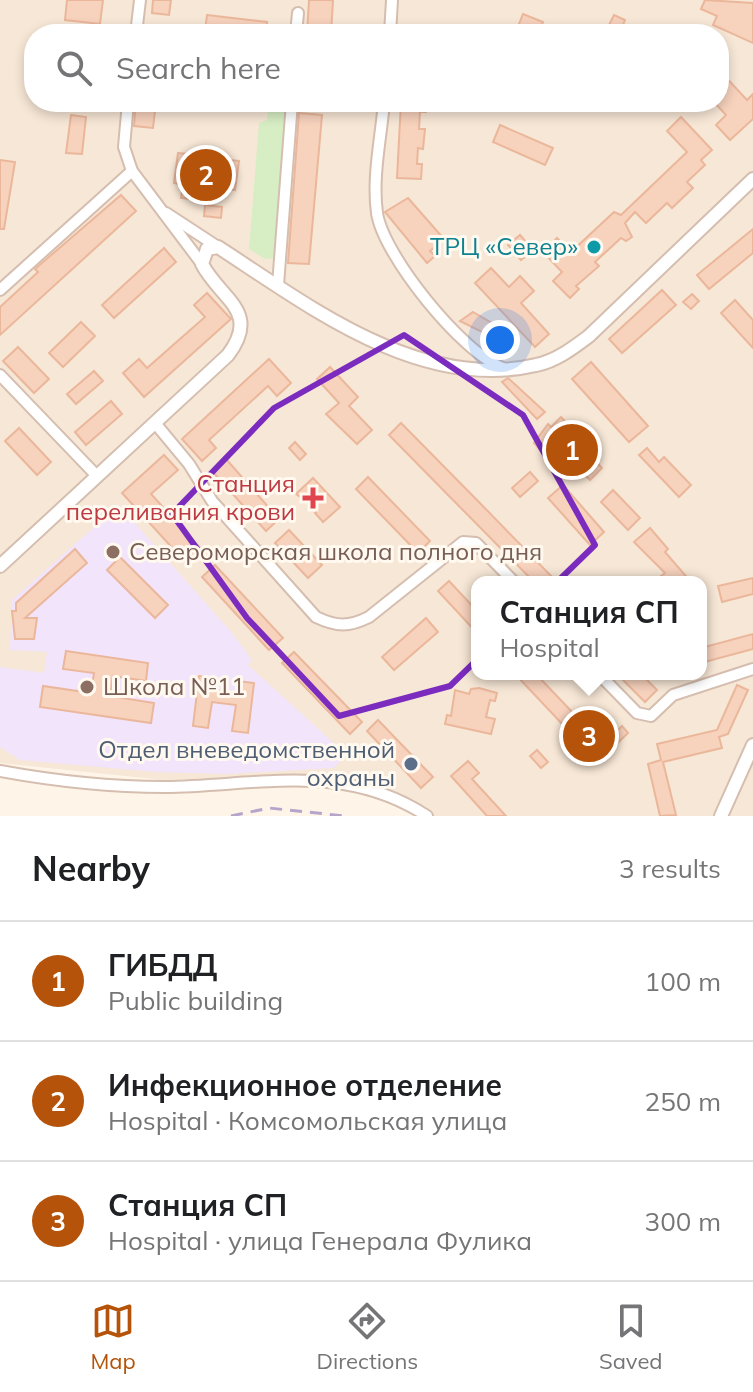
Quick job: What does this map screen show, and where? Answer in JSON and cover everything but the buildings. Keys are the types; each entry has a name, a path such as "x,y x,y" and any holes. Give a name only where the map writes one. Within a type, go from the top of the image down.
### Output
{"street":[{"path":"137,24 140,0"},
{"path":"391,24 392,0"},
{"path":"297,24 298,13"},
{"path":"0,566 238,342 241,321 238,309 158,209 132,171 124,147 127,112"},
{"path":"278,285 291,112"},
{"path":"383,112 376,193 382,233 435,311 460,340 477,355 505,368"},
{"path":"0,290 132,171"},
{"path":"158,209 344,329 378,344 452,365 505,368 536,365 561,356 589,336 753,180"},
{"path":"202,264 203,252 218,247"},
{"path":"452,365 461,357 460,340"},
{"path":"0,375 97,476"},
{"path":"155,423 189,464 212,501 316,617 331,624 352,625 369,617 463,542 476,543 508,576"},
{"path":"605,680 637,713 651,716 673,695 753,669"},
{"path":"721,816 753,745"},
{"path":"0,771 87,783 160,787 345,782 384,794 427,816"}],"highlighted area":[{"path":"404,335 523,415 595,545 450,686 339,716 247,618 172,514 274,408"}],"shaded area":[{"path":"0,0 753,0 753,816 414,816 348,775 164,780 0,763"},
{"path":"119,505 232,633 252,660 248,665 346,754 334,768 226,774 156,772 20,760 0,747 0,667 44,673 47,652 10,650 12,600"}],"green space":[{"path":"268,112 289,112 276,258 265,259 249,249 259,123 267,120"}],"railway":[{"path":"231,816 269,808 345,816"}],"place":[{"name":"Инфекционное отделение","path":"206,175"},
{"name":"ТРЦ «Север»","path":"594,247"},
{"name":"ГИБДД","path":"572,450"},
{"name":"Станция переливания крови","path":"313,498"},
{"name":"Североморская школа полного дня","path":"113,552"},
{"name":"Школа №11","path":"87,687"},
{"name":"Станция СП","path":"589,736"},
{"name":"Отдел вневедомственной охраны","path":"411,764"}]}
